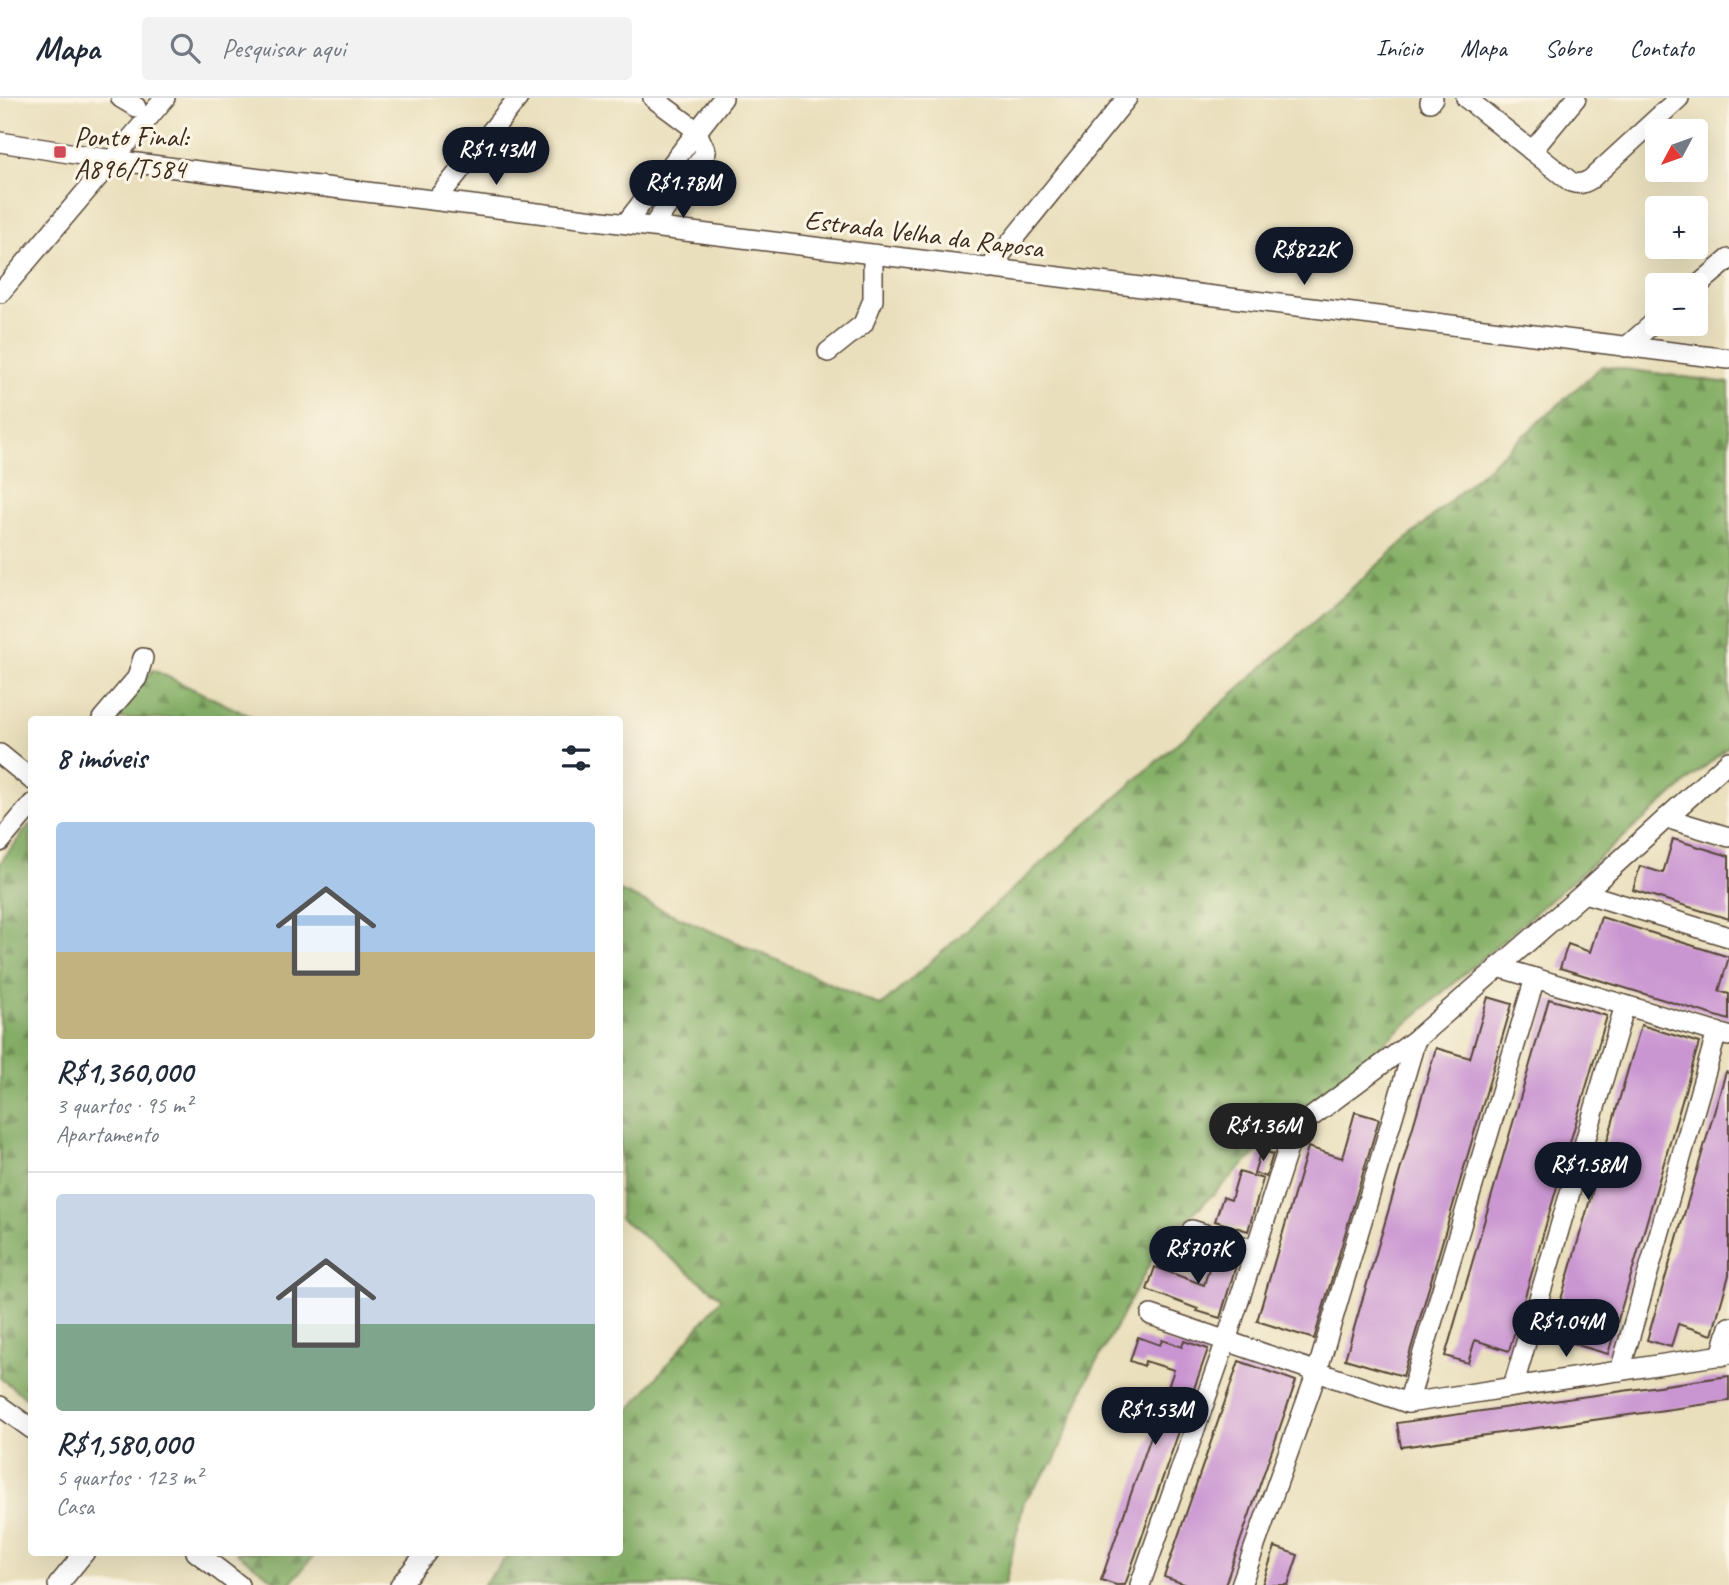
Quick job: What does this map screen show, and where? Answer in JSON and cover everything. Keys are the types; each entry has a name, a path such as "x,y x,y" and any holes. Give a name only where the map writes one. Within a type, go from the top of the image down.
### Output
{"street":[{"path":"0,293 165,98"},
{"path":"436,200 518,98"},
{"path":"653,98 696,130 705,147 704,158 653,226"},
{"path":"626,223 723,98"},
{"path":"989,269 1127,98"},
{"path":"1466,98 1571,182 1584,184 1679,98"},
{"path":"1532,151 1576,98"},
{"name":"Estrada Velha da Raposa","path":"0,142 113,160 1729,359"},
{"path":"828,352 863,324 873,299 873,255"},
{"path":"1708,277 1729,259"},
{"path":"1626,347 1645,330"},
{"path":"105,716 137,678 143,658"},
{"path":"0,754 28,777"},
{"path":"1140,1585 1226,1341 1294,1130 1416,1039 1584,893 1729,761"},
{"path":"0,842 28,809"},
{"path":"1666,818 1729,837"},
{"path":"1584,893 1729,937"},
{"path":"1498,967 1723,1034 1620,1371"},
{"path":"1408,1403 1535,978"},
{"path":"1513,1387 1625,1005"},
{"path":"1241,1585 1317,1372 1416,1039"},
{"path":"1192,1230 1255,1250"},
{"path":"1151,1315 1408,1403 1725,1355 1729,1328"},
{"path":"0,1406 28,1426"},
{"path":"58,1585 82,1556"},
{"path":"201,1556 239,1585"},
{"path":"400,1585 424,1556"}],"green space":[{"path":"1602,366 1729,383 1729,746 1257,1152 1160,1245 1088,1378 1055,1460 1024,1501 1005,1585 483,1585 508,1556 623,1556 623,1418 722,1298 623,1220 623,892 881,1006"},
{"path":"153,670 250,716 116,716"},
{"path":"28,827 28,1399 0,1378 0,863"},
{"path":"241,1556 314,1556 289,1585 281,1585"}],"building":[{"path":"1673,839 1729,856 1729,919 1633,890 1640,866 1663,873"},
{"path":"1601,917 1729,957 1719,991 1729,994 1729,1020 1560,968 1568,944 1590,952"},
{"path":"1488,997 1512,1004 1403,1376 1345,1359 1436,1048 1470,1058"},
{"path":"1549,999 1607,1016 1509,1351 1475,1340 1468,1363 1445,1356"},
{"path":"1641,1025 1699,1043 1608,1354 1550,1337"},
{"path":"1726,1072 1729,1073 1729,1275 1712,1335 1678,1324 1671,1347 1647,1340"},
{"path":"1355,1112 1379,1119 1314,1339 1257,1321 1308,1147 1342,1158"},
{"path":"1261,1150 1273,1154 1266,1177 1254,1173"},
{"path":"1239,1172 1263,1179 1248,1231 1215,1221 1223,1197 1231,1200"},
{"path":"1214,1252 1238,1259 1220,1318 1147,1290 1155,1267 1204,1285"},
{"path":"1138,1337 1160,1345 1162,1340 1182,1347 1184,1341 1208,1349 1125,1585 1116,1585 1101,1580 1174,1370 1145,1361 1144,1366 1130,1361"},
{"path":"1239,1361 1296,1381 1225,1585 1187,1585 1164,1577"},
{"path":"1729,1376 1729,1401 1401,1447 1397,1423"},
{"path":"1275,1547 1298,1555 1288,1585 1262,1585"}],"place":[{"name":"Ponto Final: A896/T584","path":"60,152"}]}
